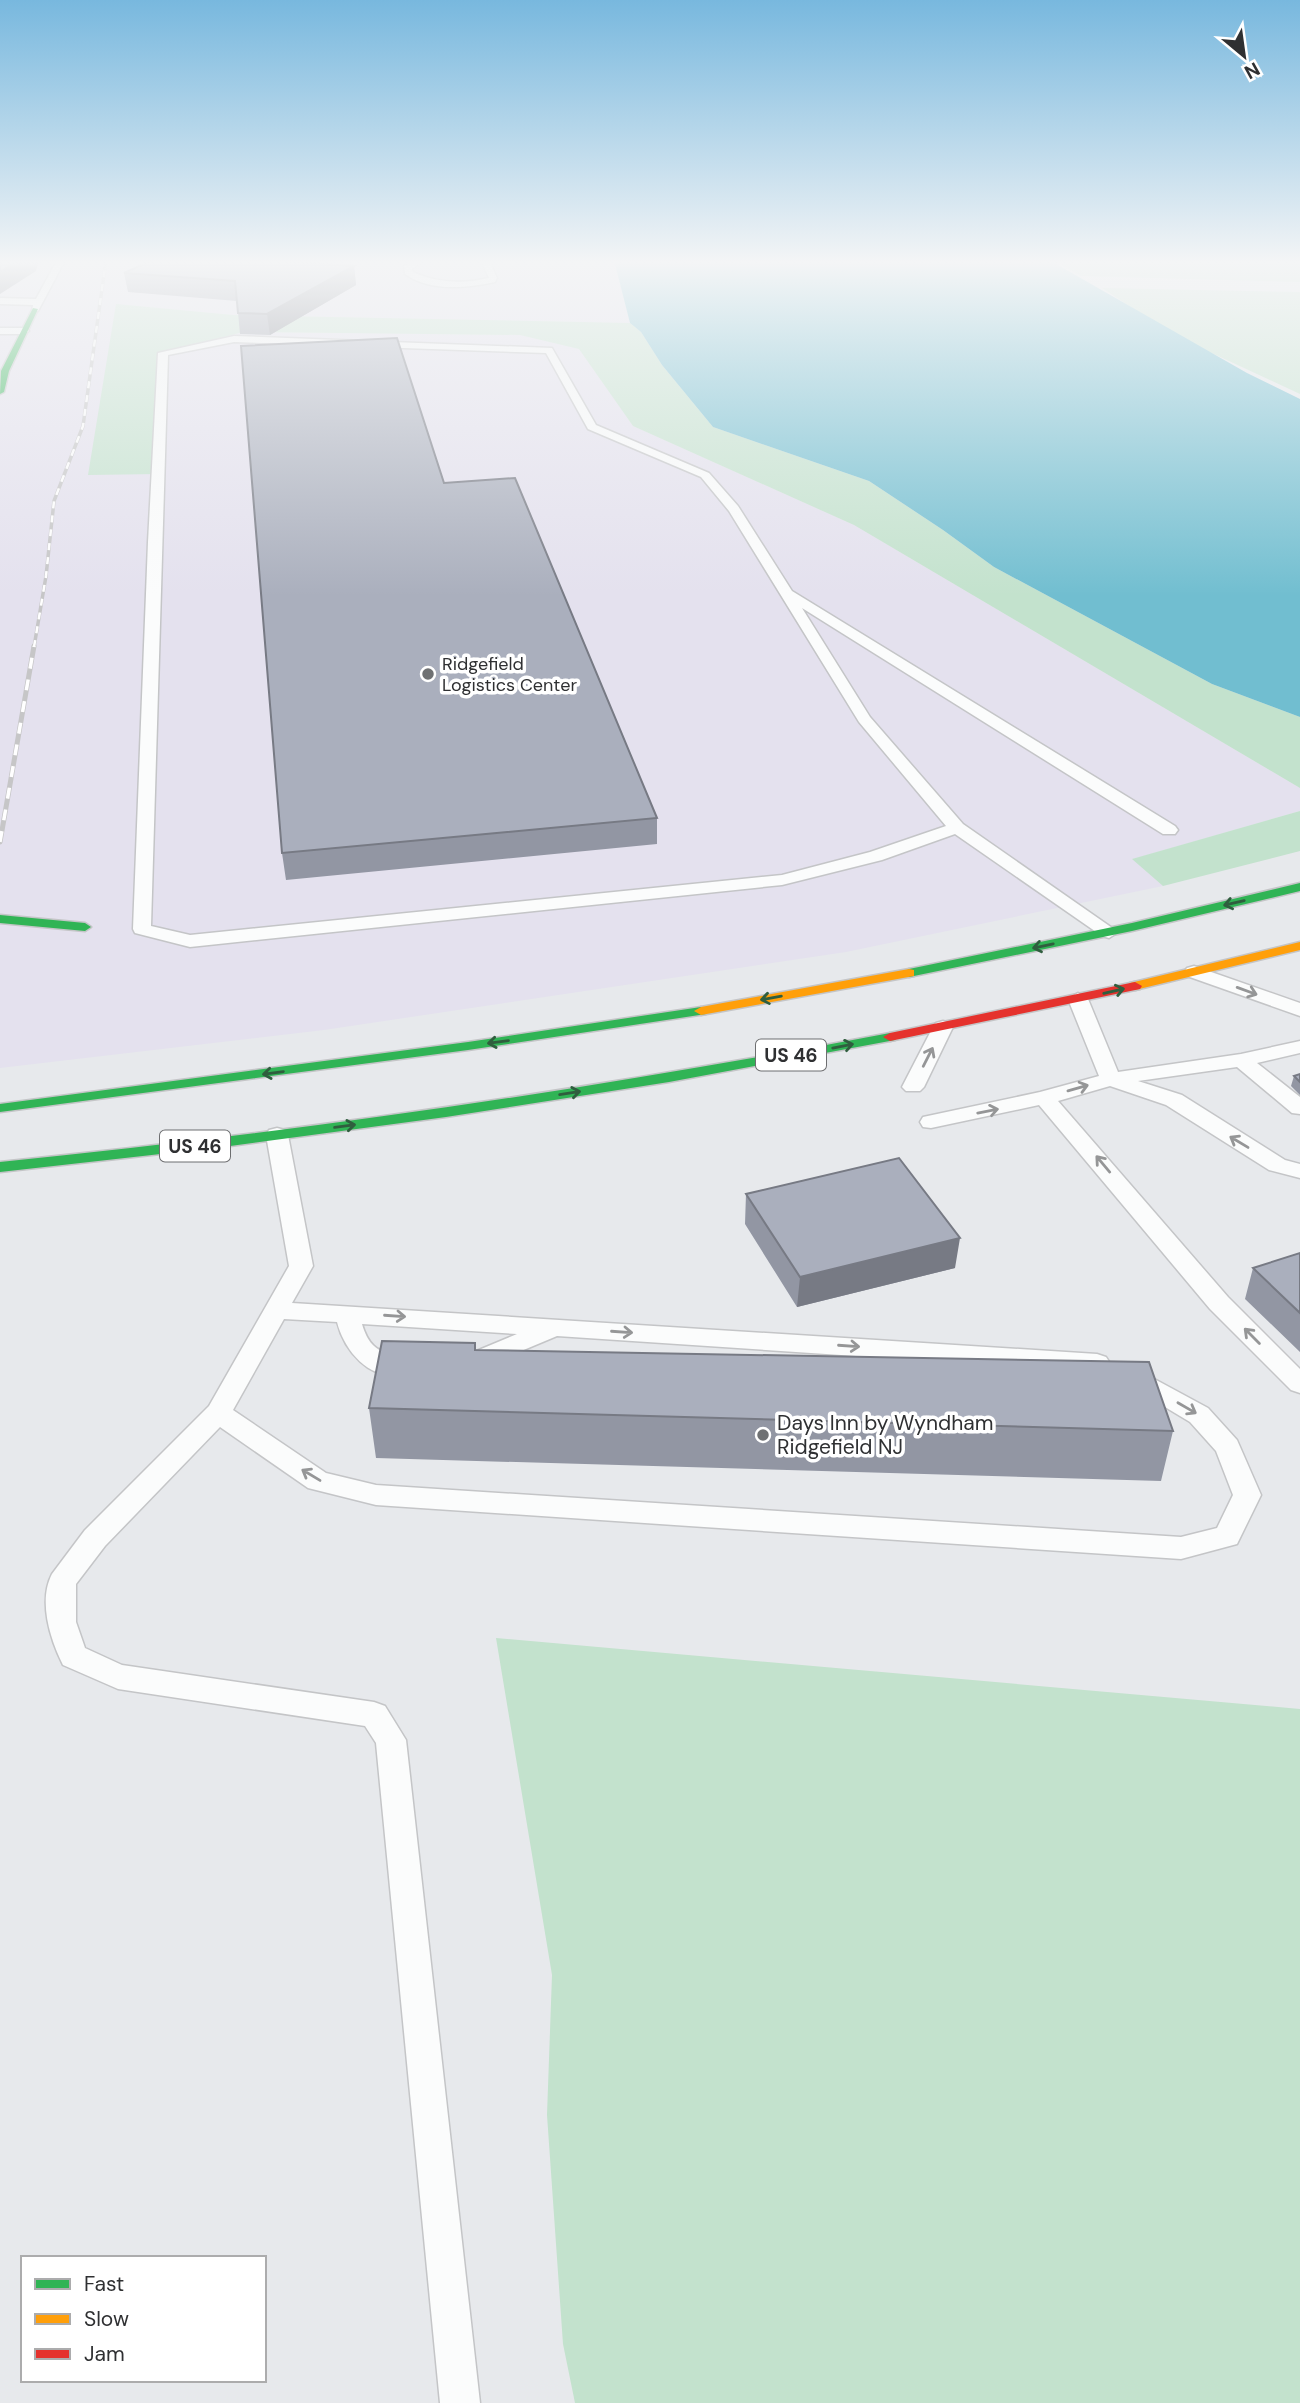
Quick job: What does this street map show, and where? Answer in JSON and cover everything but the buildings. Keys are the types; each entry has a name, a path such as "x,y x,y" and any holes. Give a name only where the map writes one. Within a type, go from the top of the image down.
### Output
{"main road":[{"path":"0,392 2,372"},
{"path":"0,1108 627,1023 859,983 1109,932 1300,887"},
{"path":"0,919 85,927"},
{"name":"US 46","path":"0,1167 113,1157 636,1083 943,1027 1078,999 1300,946"},
{"path":"0,1100 116,1092"},
{"path":"0,1179 113,1157"}],"lane":[{"path":"162,372 153,556 142,929 190,941 782,880 876,856 957,828"},
{"path":"562,372 592,426 705,475 734,509 864,719 957,828 1109,932"},
{"path":"785,592 1169,830"},
{"path":"1194,972 1300,1010"},
{"path":"1078,999 1111,1079 1174,1100 1277,1165 1300,1171"},
{"path":"913,1087 943,1027"},
{"path":"931,1122 1044,1098 1111,1079 1241,1060 1300,1046"},
{"path":"1241,1060 1300,1108"},
{"path":"1044,1098 1093,1152 1219,1303 1300,1384"},
{"path":"277,1135 301,1266 218,1413 95,1538 62,1582 61,1622 73,1656 118,1677 374,1715 391,1740 460,2403"},
{"path":"218,1413 318,1481 376,1495 1181,1548 1227,1536 1247,1495 1228,1447 1199,1415 1107,1363 278,1310"},
{"path":"347,1314 353,1338 365,1357 394,1367"},
{"path":"462,1367 554,1328"}],"shaded area":[{"path":"0,372 596,372 633,426 854,525 1300,788 1300,811 1133,859 1163,886 846,952 324,1030 0,1068"}],"green space":[{"path":"105,372 162,372 159,474 88,475"},
{"path":"595,372 668,372 713,427 869,481 994,567 1212,684 1300,717 1300,788 854,525 633,426"},
{"path":"1253,372 1300,372 1300,394"},
{"path":"1300,811 1300,851 1163,886 1132,859"},
{"path":"496,1638 1300,1709 1300,2403 575,2403 563,2344 547,2115 552,1975"}],"water":[{"path":"668,372 1245,372 1300,399 1300,717 1212,684 994,567 869,481 713,427"}],"railway":[{"path":"34,647 46,576 54,501 83,426 90,372"},
{"path":"0,842 34,646"}],"traffic: fast":[{"path":"0,392 5,372"},
{"path":"909,973 1132,927 1300,887"},
{"path":"0,919 85,927"},
{"path":"0,1108 468,1046 701,1011"},
{"path":"0,1167 223,1143 446,1113 669,1078 890,1037"}],"traffic: slow":[{"path":"1135,986 1300,946"},
{"path":"701,1011 909,973"}],"traffic: jam":[{"path":"890,1037 1135,986"}],"place":[{"name":"Ridgefield Logistics Center","path":"428,674"},
{"name":"Days Inn by Wyndham Ridgefield NJ","path":"763,1435"}]}
